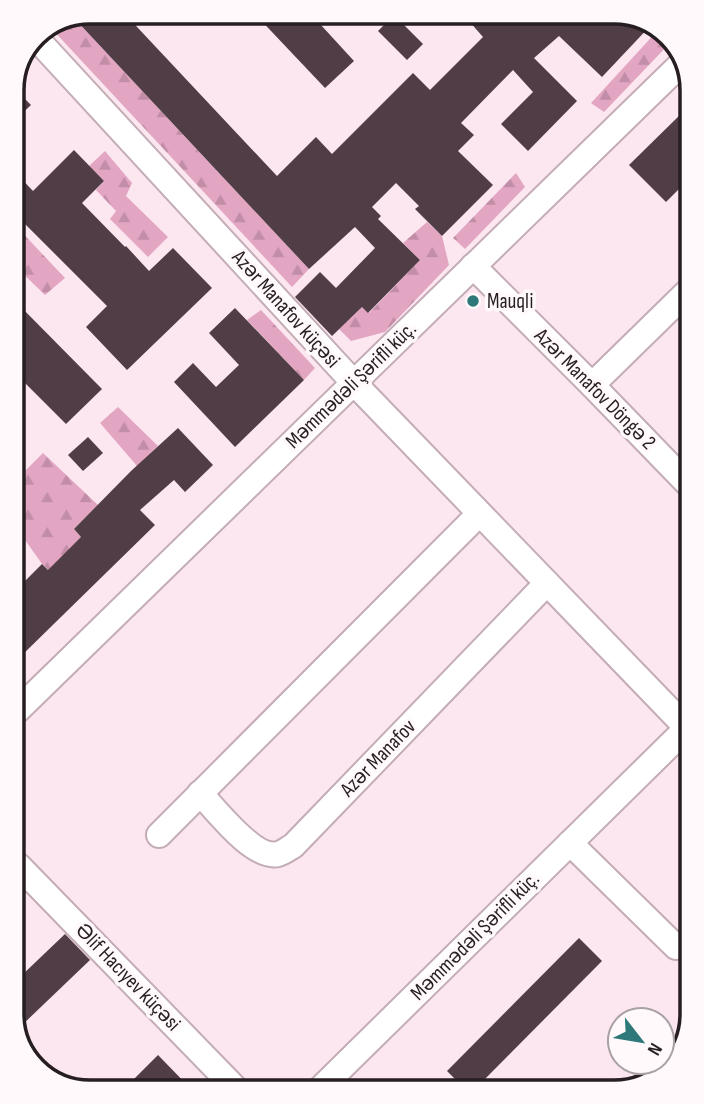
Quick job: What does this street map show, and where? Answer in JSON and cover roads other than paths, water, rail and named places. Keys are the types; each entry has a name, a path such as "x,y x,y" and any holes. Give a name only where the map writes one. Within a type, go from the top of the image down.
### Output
{"street":[{"name":"Azər Manafov küçəsi","path":"43,45 354,383 547,583 680,731"},
{"name":"Məmmədəli Şərifli küç.","path":"24,704 676,69"},
{"name":"Azər Manafov Döngə 2","path":"473,266 680,476"},
{"path":"593,385 680,298"},
{"path":"159,835 479,514"},
{"name":"Azər Manafov","path":"200,793 249,845 264,853 278,854 293,846 547,583"},
{"name":"Məmmədəli Şərifli küç.","path":"330,1079 570,843 680,742"},
{"path":"570,843 676,947"},
{"name":"Əlif Hacıyev küçəsi","path":"24,871 227,1079"}],"place":[{"name":"Mauqli","path":"473,301"}]}
